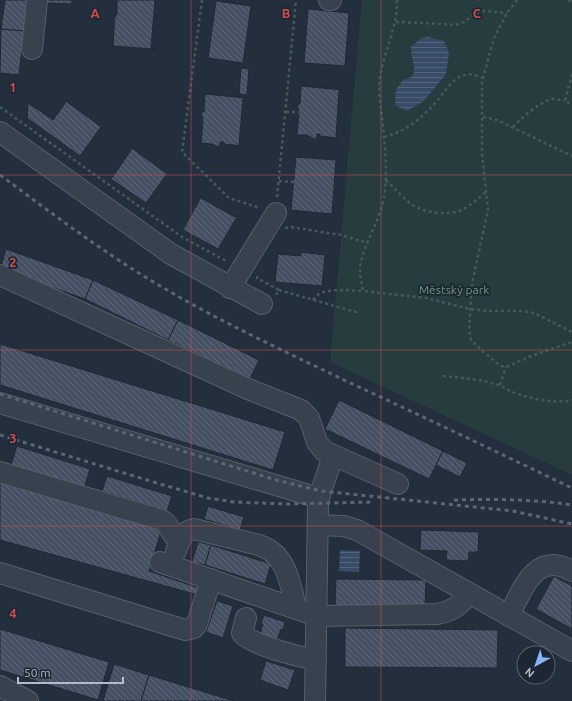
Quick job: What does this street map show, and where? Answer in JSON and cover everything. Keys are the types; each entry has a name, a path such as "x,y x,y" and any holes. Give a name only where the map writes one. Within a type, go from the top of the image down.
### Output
{"street":[{"path":"32,49 37,0"},
{"path":"0,132 159,246 230,288 262,304"},
{"path":"230,288 249,273 280,221"},
{"path":"0,276 248,389 301,410 309,418 314,437 320,447 333,456 398,484"},
{"path":"0,403 319,498"},
{"path":"315,701 318,503 333,456"},
{"path":"0,472 162,520 169,526 175,537 180,540"},
{"path":"318,525 351,527 572,651"},
{"path":"296,608 287,571 280,559 268,548 194,529 185,532 166,564 317,616 437,614 458,607 469,593"},
{"path":"509,616 525,584 539,569 558,565 572,571"},
{"path":"0,573 185,630 194,628 197,624 211,579"},
{"path":"246,618 242,633 246,637 257,643 288,653 305,658 316,659"},
{"path":"0,686 28,701"}],"path":[{"path":"202,0 182,152 229,198 291,227 340,235 368,243"},
{"path":"280,221 279,181 296,0"},
{"path":"363,291 360,267 380,214 384,198 386,180 384,136 380,114 380,77 392,31 396,22 397,0"},
{"path":"517,0 507,13 494,38 482,82 482,153 488,210 472,284 469,330 471,340 492,360 501,366 506,367 572,342"},
{"path":"568,0 572,2"},
{"path":"396,22 455,26 479,12 507,13"},
{"path":"565,101 572,74"},
{"path":"384,136 398,133 407,128 437,101 452,84 464,75 473,75 483,78"},
{"path":"513,127 543,103 553,99 565,101 572,105"},
{"path":"0,107 182,237 279,290 359,313"},
{"path":"286,112 299,112"},
{"path":"483,117 497,120 513,127 572,156"},
{"path":"386,180 411,204 420,209 432,212 452,213 462,210 487,191"},
{"path":"279,181 294,182"},
{"path":"249,273 260,271"},
{"path":"262,304 272,302 279,290"},
{"path":"313,300 315,296 323,292 363,291 426,298 470,309 487,311 523,311 534,313 572,332"},
{"path":"500,385 506,367"},
{"path":"443,376 500,385 515,393 547,400 563,402 572,400"}],"green space":[{"name":"Městský park","path":"362,0 572,0 572,475 330,362"}],"water":[{"path":"428,37 444,41 449,53 446,74 424,101 407,111 396,106 396,92 398,86 403,80 412,76 414,72 411,47 421,38"},
{"path":"340,550 360,551 359,572 339,571"}],"building":[{"path":"5,0 27,0 24,31 1,29"},
{"path":"47,0 72,0 72,4 47,3"},
{"path":"117,0 155,0 151,48 154,49 113,46 115,15 117,15"},
{"path":"216,1 251,6 243,63 208,58"},
{"path":"308,9 349,13 345,66 304,63"},
{"path":"1,29 24,31 19,75 0,73"},
{"path":"241,68 249,69 247,95 239,94"},
{"path":"301,86 343,90 339,90 336,137 338,138 320,136 320,134 317,134 316,140 307,135 297,135 299,112 297,104 300,104"},
{"path":"205,94 246,98 243,98 239,145 242,146 224,144 224,142 220,142 220,147 201,143 203,120 201,112 204,112"},
{"path":"68,99 67,102 100,126 103,124 80,156 27,118 28,103 53,120"},
{"path":"134,146 133,149 166,173 169,171 146,203 111,179"},
{"path":"296,157 336,160 332,214 291,210"},
{"path":"202,195 201,198 235,217 238,215 218,249 183,230"},
{"path":"6,249 93,280 85,299 0,269"},
{"path":"301,252 325,255 322,286 275,282 278,254 301,256"},
{"path":"93,280 178,320 168,340 85,299"},
{"path":"178,320 259,360 250,379 168,340"},
{"path":"0,344 285,432 273,470 0,385"},
{"path":"339,400 443,451 429,479 325,429"},
{"path":"17,446 90,469 84,488 11,465"},
{"path":"443,451 467,463 460,477 436,465"},
{"path":"107,476 172,496 167,511 102,491"},
{"path":"0,478 162,528 149,571 199,588 198,595 0,540"},
{"path":"208,506 244,517 240,530 204,519"},
{"path":"421,530 479,532 478,552 469,552 468,561 446,560 447,551 420,550"},
{"path":"198,542 211,545 205,565 192,562"},
{"path":"211,545 271,564 265,584 205,565"},
{"path":"554,576 572,586 572,629 536,609"},
{"path":"336,579 426,580 425,607 335,606"},
{"path":"217,601 233,606 223,638 206,632"},
{"path":"264,615 285,622 283,630 281,629 276,643 259,637"},
{"path":"345,628 498,630 497,668 345,667"},
{"path":"0,629 109,662 98,700 0,670"},
{"path":"266,661 295,670 288,690 260,680"},
{"path":"114,664 149,675 141,701 103,701"},
{"path":"149,675 234,701 141,701"}],"railway":[{"path":"0,175 100,247 184,300 346,381 572,488"},
{"path":"0,394 276,480 321,491 513,511 572,524"},
{"path":"0,435 208,498 234,502 286,504 372,502"},
{"path":"454,500 513,500 572,505"}]}
